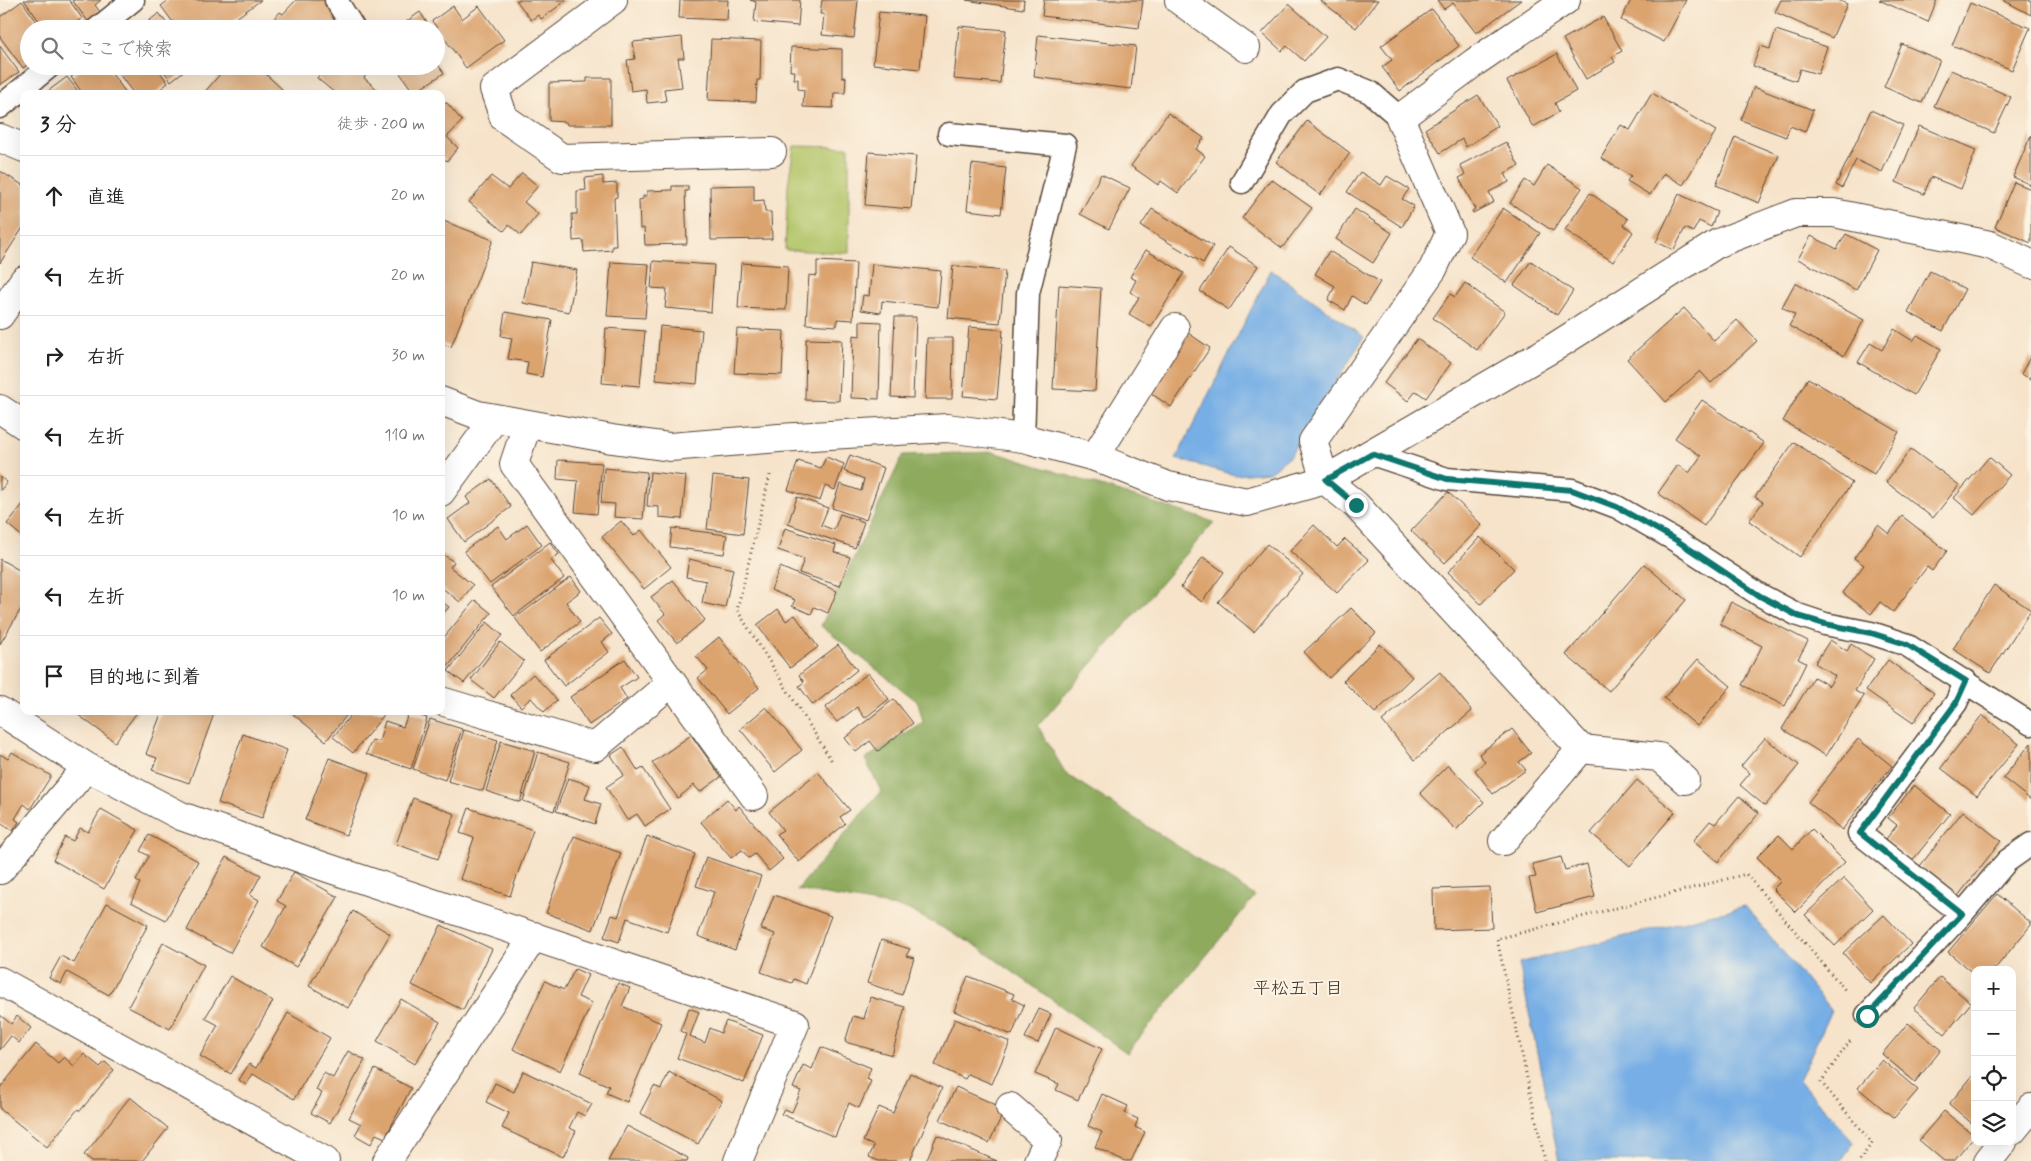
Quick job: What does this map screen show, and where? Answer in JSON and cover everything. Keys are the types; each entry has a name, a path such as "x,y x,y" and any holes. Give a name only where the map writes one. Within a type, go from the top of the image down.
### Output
{"street":[{"path":"613,0 494,89 504,118 562,158 772,152"},
{"path":"1179,0 1246,48"},
{"path":"1566,0 1475,62 1400,118 1450,233 1433,269 1313,441 1326,480 1356,505 1581,749 1659,758 1685,780"},
{"path":"0,138 20,146"},
{"path":"445,403 478,415 612,439 670,447 779,438 947,428 1023,438 1095,457 1168,486 1247,502 1326,480 1556,346 1718,242 1796,214 1834,213 1990,245 2031,264"},
{"path":"0,315 20,286"},
{"path":"1095,457 1175,328"},
{"path":"0,409 20,422"},
{"path":"445,487 495,418"},
{"path":"527,424 514,464 754,796"},
{"path":"445,702 595,747 672,682"},
{"path":"0,711 87,767 181,816 325,868 796,1024 739,1161"},
{"path":"1503,841 1581,749"},
{"path":"0,870 87,767"},
{"path":"387,1161 534,936"},
{"path":"0,981 325,1161"},
{"path":"1010,1107 1048,1140 1038,1161"},
{"path":"2016,1126 2031,1108"},
{"path":"1988,1161 2000,1146"}],"lane":[{"path":"108,20 133,0"},
{"path":"336,0 348,20"},
{"path":"21,90 39,75"},
{"path":"1242,182 1282,114 1305,91 1338,79 1370,92 1400,118"},
{"path":"0,107 20,91"},
{"path":"950,134 1065,145 1028,294 1023,438"},
{"path":"1372,454 1447,479 1572,490 1617,507 1676,540 1760,596 1798,616 1825,624 1871,633 1906,644 2031,724"},
{"path":"1962,914 1860,833 1956,703 1966,681"},
{"path":"1867,1016 1962,914 2007,861 2031,844"}],"path":[{"path":"779,438 737,610 832,761"},
{"path":"1545,1161 1497,939 1746,874 1867,1016 1821,1082 1872,1143 1859,1161"}],"green space":[{"path":"794,146 849,147 849,253 785,250 788,185"},
{"path":"994,452 1214,522 1038,726 1066,774 1255,896 1127,1053 975,945 907,909 797,890 881,791 865,759 923,722 918,702 821,626 903,455"}],"water":[{"path":"1271,270 1364,337 1290,456 1269,472 1235,475 1176,459"},
{"path":"1745,906 1831,1010 1799,1081 1854,1142 1841,1161 1559,1161 1519,963"}],"building":[{"path":"24,0 69,0 82,18 79,20 38,20"},
{"path":"72,0 101,0 95,5 102,15 95,20 87,20"},
{"path":"169,0 261,0 233,20 171,20 161,6"},
{"path":"296,0 325,0 339,20 273,20 280,12 283,14"},
{"path":"516,0 567,0 541,19 538,15 531,20"},
{"path":"680,0 728,0 727,20 679,18"},
{"path":"750,0 800,0 798,26 754,22 756,2"},
{"path":"822,0 858,0 854,38 822,35 824,14 820,14"},
{"path":"966,0 1024,0 1023,9"},
{"path":"1044,0 1143,0 1139,28 1042,16"},
{"path":"1320,0 1378,0 1356,28"},
{"path":"1437,0 1521,0 1476,33 1453,3 1444,9"},
{"path":"1631,0 1686,0 1664,42 1621,20"},
{"path":"1781,0 1838,0 1847,4 1832,38 1775,12"},
{"path":"1879,0 1937,0 1928,22"},
{"path":"2003,0 2031,0 2031,15"},
{"path":"22,1 36,20 20,20 20,64 0,37 0,17"},
{"path":"1970,3 2030,28 2012,70 1952,45"},
{"path":"1289,4 1326,37 1304,61 1287,46 1282,51 1262,33"},
{"path":"453,6 462,19 479,6 504,40 466,68 445,39 445,20 433,20"},
{"path":"1432,9 1459,46 1400,91 1382,67 1392,60 1381,46"},
{"path":"420,12 425,20 409,20"},
{"path":"879,12 925,16 920,69 873,64"},
{"path":"159,13 164,20 150,20"},
{"path":"1603,17 1622,51 1612,57 1615,62 1586,79 1563,39"},
{"path":"959,26 1006,30 1000,83 954,79"},
{"path":"1776,30 1827,47 1818,74 1800,69 1796,81 1753,66 1760,46 1770,49"},
{"path":"1038,35 1136,46 1131,89 1034,77"},
{"path":"682,37 684,58 678,58 682,87 664,89 666,101 647,103 646,89 631,91 627,60 635,59 633,42"},
{"path":"711,39 761,41 760,80 757,80 756,102 708,100"},
{"path":"1902,44 1940,60 1922,103 1884,87"},
{"path":"0,46 19,72 0,85"},
{"path":"791,47 842,49 842,78 846,77 845,93 834,93 833,108 803,107 804,90 798,89 798,79 794,79 795,71 790,71"},
{"path":"1557,54 1576,91 1555,103 1559,112 1533,127 1507,81"},
{"path":"1951,70 2011,97 1994,133 1934,106"},
{"path":"74,75 113,75 124,90 80,90 71,77"},
{"path":"120,75 162,75 168,83 159,90 131,90"},
{"path":"167,75 179,75 171,81"},
{"path":"219,75 267,75 283,90 206,90"},
{"path":"319,75 366,75 364,78 378,90 331,90 317,78"},
{"path":"401,75 441,75 418,90 412,90"},
{"path":"67,77 77,90 49,90"},
{"path":"587,78 611,78 611,125 567,125 566,122 549,121 549,83 587,82"},
{"path":"1754,87 1813,110 1805,132 1790,126 1786,137 1741,120"},
{"path":"1652,93 1716,131 1683,185 1664,173 1650,195 1627,181 1631,176 1601,158 1621,125 1630,130"},
{"path":"1478,95 1498,126 1466,147 1462,139 1440,153 1425,129"},
{"path":"445,103 462,121 447,137 458,148 447,161 445,159"},
{"path":"1871,110 1903,125 1882,172 1856,160 1842,188 1836,185"},
{"path":"1168,113 1204,138 1196,149 1205,156 1178,193 1161,181 1158,185 1131,166"},
{"path":"1307,121 1350,153 1320,195 1276,162"},
{"path":"1919,126 1976,150 1961,189 1931,177 1924,194 1896,182"},
{"path":"2031,135 2031,185 2013,177"},
{"path":"1735,137 1779,155 1759,203 1716,185"},
{"path":"1506,142 1519,166 1505,173 1509,182 1489,192 1494,202 1473,213 1472,211 1475,209 1459,178 1465,175 1460,165"},
{"path":"869,152 916,156 911,209 865,205"},
{"path":"972,164 1006,168 1001,214 967,210"},
{"path":"1547,165 1582,188 1553,231 1510,203 1525,180 1534,186"},
{"path":"0,171 20,184 20,232 0,263"},
{"path":"1360,172 1381,185 1387,176 1409,189 1402,199 1414,206 1402,227 1347,192"},
{"path":"522,173 538,186 524,202 538,214 521,235 509,225 504,231 469,202 491,176 508,189"},
{"path":"1101,174 1130,188 1109,229 1080,214"},
{"path":"603,176 603,184 617,183 617,197 614,198 616,246 612,246 612,250 584,252 583,240 573,241 572,214 577,214 577,191 586,190 585,178"},
{"path":"1271,179 1312,208 1282,248 1242,218"},
{"path":"2014,182 2031,189 2031,243 1995,227"},
{"path":"754,185 754,201 764,200 765,212 771,212 772,239 711,240 710,186"},
{"path":"672,186 688,186 688,191 685,191 687,244 645,245 644,228 640,229 639,200 643,199 643,196 647,196 647,191 672,190"},
{"path":"1590,193 1628,219 1624,225 1633,232 1613,262 1565,230"},
{"path":"1679,194 1717,212 1711,227 1699,221 1693,232 1685,228 1674,250 1656,242"},
{"path":"1503,208 1540,233 1507,283 1470,257"},
{"path":"1152,209 1213,246 1203,263 1141,226"},
{"path":"1355,209 1392,233 1373,263 1336,239"},
{"path":"445,222 493,240 451,347 445,345"},
{"path":"1846,234 1877,250 1856,290 1798,259 1811,236 1837,249"},
{"path":"1229,247 1258,266 1229,310 1200,291"},
{"path":"1146,250 1184,273 1151,327 1129,314 1139,297 1130,292 1136,280 1130,277"},
{"path":"1329,251 1380,282 1366,305 1352,296 1345,310 1328,300 1335,286 1315,274"},
{"path":"653,261 714,265 711,312 665,308 667,289 651,288"},
{"path":"817,261 856,263 853,320 837,319 837,326 806,324 809,275 817,276"},
{"path":"1531,261 1573,291 1557,315 1514,285"},
{"path":"531,262 577,270 569,312 523,303"},
{"path":"611,262 649,264 645,318 607,316"},
{"path":"741,263 788,266 786,310 738,308"},
{"path":"872,264 941,271 938,307 882,301 881,313 861,310 863,295 869,296"},
{"path":"953,266 1005,271 1000,323 948,318"},
{"path":"1930,271 1965,289 1943,331 1908,312"},
{"path":"1465,283 1505,312 1477,350 1433,318 1450,294 1455,297"},
{"path":"1795,283 1864,320 1844,356 1789,326 1795,315 1782,307"},
{"path":"1059,285 1101,288 1095,391 1053,389"},
{"path":"1684,308 1714,341 1737,320 1757,341 1711,383 1700,371 1666,402 1627,359"},
{"path":"505,312 552,320 542,377 526,374 528,362 508,359 512,338 501,336"},
{"path":"895,317 916,317 913,398 891,397"},
{"path":"860,321 881,322 879,399 851,398 853,335 860,336"},
{"path":"660,326 702,330 697,384 656,380"},
{"path":"969,327 1003,330 997,399 963,396"},
{"path":"606,328 645,331 640,386 602,383"},
{"path":"737,329 784,331 782,375 734,373"},
{"path":"1894,329 1913,341 1917,335 1941,349 1914,395 1858,362 1870,343 1882,350"},
{"path":"1188,333 1210,348 1171,407 1149,392"},
{"path":"927,338 953,338 952,399 925,399"},
{"path":"806,339 842,340 839,401 805,400"},
{"path":"1417,339 1451,363 1426,398 1416,391 1408,401 1384,383"},
{"path":"2031,355 2031,379 2021,374"},
{"path":"1808,378 1899,432 1874,474 1783,421"},
{"path":"1702,400 1764,443 1704,526 1658,493 1678,465 1689,473 1701,456 1675,438"},
{"path":"1794,442 1852,483 1800,557 1749,521 1763,502 1755,497"},
{"path":"1911,449 1959,485 1933,518 1886,482"},
{"path":"850,455 884,468 866,520 832,508 840,484 861,491 864,479 844,471"},
{"path":"826,457 844,464 835,490 825,486 820,501 788,490 798,461 821,468"},
{"path":"1989,457 2010,475 1974,515 1954,498"},
{"path":"558,460 602,463 597,514 575,512 578,481 557,479"},
{"path":"604,468 647,472 643,519 614,517 615,504 601,503"},
{"path":"650,472 686,476 682,519 659,517 659,507 647,506"},
{"path":"713,476 749,480 743,534 707,529"},
{"path":"0,477 7,482 0,491"},
{"path":"491,479 511,507 464,542 448,519 470,503 466,497"},
{"path":"1448,492 1482,525 1445,563 1411,531"},
{"path":"797,497 828,508 821,525 834,530 840,514 864,522 855,548 788,524"},
{"path":"20,508 20,535 7,524"},
{"path":"1902,516 1947,551 1932,571 1927,567 1893,612 1880,602 1871,614 1843,593 1864,565 1854,558 1878,525 1889,534"},
{"path":"621,521 634,536 641,530 671,567 644,589 602,537"},
{"path":"527,524 542,545 490,584 464,551 498,526 507,539"},
{"path":"1314,525 1337,547 1345,539 1369,560 1337,593 1290,551"},
{"path":"672,528 727,535 724,554 670,547"},
{"path":"785,528 836,545 834,552 850,557 840,586 799,573 804,559 778,550"},
{"path":"1480,537 1514,569 1481,604 1448,572"},
{"path":"550,542 559,554 551,560 564,578 514,616 491,587"},
{"path":"1267,544 1303,574 1254,632 1218,602"},
{"path":"445,556 454,562 450,567 473,585 460,602 445,590"},
{"path":"1203,557 1224,572 1202,602 1181,587"},
{"path":"0,559 20,571 20,611 0,644"},
{"path":"689,559 733,569 725,608 702,603 706,581 686,577"},
{"path":"1644,564 1686,600 1609,691 1566,655"},
{"path":"780,567 837,591 828,613 814,607 811,614 792,606 795,600 771,590"},
{"path":"571,577 581,591 566,602 580,622 540,652 515,618"},
{"path":"673,580 705,620 677,643 658,620 665,614 651,597"},
{"path":"1994,585 2031,610 1990,673 1953,649"},
{"path":"475,600 491,613 445,670 445,636"},
{"path":"1731,602 1808,641 1798,659 1806,663 1785,706 1742,685 1762,646 1720,624"},
{"path":"1351,608 1376,633 1329,678 1304,652"},
{"path":"778,609 786,621 795,615 818,647 790,668 757,625"},
{"path":"599,618 612,634 602,642 609,652 564,686 544,660"},
{"path":"487,622 502,635 464,683 448,671"},
{"path":"719,637 759,688 727,714 698,678 708,670 696,656"},
{"path":"1830,640 1847,651 1851,644 1874,659 1855,691 1864,696 1826,756 1782,729 1814,677 1829,686 1835,676 1815,663"},
{"path":"500,642 524,661 494,698 471,680"},
{"path":"1380,644 1412,677 1375,713 1343,681"},
{"path":"838,645 857,670 813,705 799,686 804,682 799,675"},
{"path":"625,659 637,677 620,688 627,699 589,725 570,697"},
{"path":"1698,659 1731,686 1697,726 1664,698"},
{"path":"1888,660 1934,693 1913,723 1866,690"},
{"path":"1440,672 1472,711 1415,760 1382,721"},
{"path":"868,673 889,699 865,718 857,707 837,722 825,708"},
{"path":"533,674 557,700 544,712 531,698 521,707 510,695"},
{"path":"894,699 913,723 878,751 870,741 856,752 845,738"},
{"path":"766,707 802,750 775,772 740,729"},
{"path":"78,715 135,715 115,742"},
{"path":"161,715 214,715 189,783 152,770 157,758 146,754"},
{"path":"294,715 347,715 326,741"},
{"path":"351,715 384,715 353,753 333,737"},
{"path":"408,715 418,715 427,718 411,769 366,754 372,740 379,742 385,721 403,727"},
{"path":"1982,715 2019,744 1977,796 1941,768"},
{"path":"430,719 462,729 445,780 413,769"},
{"path":"1512,729 1531,753 1519,762 1526,770 1493,794 1475,770 1485,762 1479,754"},
{"path":"464,730 498,740 483,791 448,781"},
{"path":"243,734 287,750 262,818 218,803"},
{"path":"691,735 721,777 700,792 694,785 678,798 652,763"},
{"path":"1765,738 1799,765 1765,806 1740,785 1750,773 1741,766"},
{"path":"1858,739 1892,766 1842,830 1808,802"},
{"path":"501,741 535,751 520,802 486,791"},
{"path":"2031,743 2031,800 2003,778"},
{"path":"623,747 638,771 643,768 670,809 645,826 637,814 627,820 606,787 624,775 611,755"},
{"path":"12,752 51,776 30,809 24,804 15,819 19,822 13,831 0,823 0,754 8,759"},
{"path":"538,752 570,762 554,811 523,801"},
{"path":"329,758 370,773 346,835 305,820"},
{"path":"1448,765 1484,802 1456,830 1420,793"},
{"path":"818,772 850,810 840,817 845,824 799,862 776,834 783,830 769,812"},
{"path":"568,778 590,785 585,799 601,804 595,824 556,811"},
{"path":"1637,780 1675,812 1630,866 1591,833"},
{"path":"1914,785 1950,814 1912,861 1886,839 1897,825 1888,818"},
{"path":"1739,796 1759,813 1718,862 1693,841 1710,821 1715,824"},
{"path":"413,798 455,814 438,859 396,844"},
{"path":"727,799 736,810 739,806 783,859 769,871 755,854 749,858 742,850 731,858 701,822"},
{"path":"469,808 533,830 510,896 460,879 474,838 460,833"},
{"path":"101,809 138,830 104,889 53,860 65,837 73,841 80,828 88,832"},
{"path":"1963,811 2001,841 1958,896 1920,866"},
{"path":"1812,829 1845,862 1796,912 1773,889 1781,881 1757,857 1779,835 1793,849"},
{"path":"149,835 198,861 166,920 131,902 140,883 136,881 149,856 140,851"},
{"path":"574,836 621,853 593,930 546,913"},
{"path":"647,836 695,854 667,932 627,918 619,942 604,937 612,915 618,917"},
{"path":"226,857 261,875 250,895 259,900 230,953 187,930"},
{"path":"706,857 761,876 735,950 698,936 714,892 696,886"},
{"path":"1561,857 1565,870 1587,864 1595,897 1537,912 1529,878 1536,877 1532,864"},
{"path":"294,872 338,897 296,967 263,947 286,906 277,901"},
{"path":"1844,878 1873,909 1835,946 1805,915"},
{"path":"1490,887 1492,928 1434,930 1433,889"},
{"path":"1997,894 2031,923 1997,966 1971,966 1971,972 1948,952"},
{"path":"774,895 831,916 806,984 794,979 792,983 761,972 775,934 761,929"},
{"path":"107,903 148,925 109,995 67,972 61,984 49,978 61,956 74,963"},
{"path":"353,911 390,934 348,1008 309,986"},
{"path":"1884,915 1911,944 1870,983 1843,953"},
{"path":"441,925 492,949 463,1010 412,985"},
{"path":"881,940 910,949 906,956 914,958 902,995 867,983"},
{"path":"163,943 204,965 170,1029 128,1007"},
{"path":"575,969 588,975 578,997 592,1003 560,1071 513,1049 545,981 564,990"},
{"path":"230,976 273,1001 231,1074 200,1056 218,1025 205,1018"},
{"path":"968,976 1014,994 1012,999 1024,1005 1012,1035 954,1011"},
{"path":"1940,977 1971,1003 1945,1034 1914,1008"},
{"path":"618,983 630,988 622,1006 661,1023 627,1102 606,1093 609,1086 580,1073"},
{"path":"870,997 905,1007 892,1055 845,1042 853,1016 864,1019"},
{"path":"401,999 440,1022 415,1064 377,1041"},
{"path":"689,1008 699,1012 690,1036 705,1043 710,1028 721,1033 726,1021 763,1035 744,1083 677,1058 686,1034 680,1031"},
{"path":"1039,1009 1051,1014 1038,1043 1025,1038"},
{"path":"288,1013 330,1038 294,1099 253,1074 246,1085 239,1080 249,1064 256,1068"},
{"path":"0,1015 11,1024 17,1016 31,1028 19,1043 11,1036 0,1050"},
{"path":"955,1019 1010,1042 992,1084 968,1074 965,1079 935,1065"},
{"path":"1908,1023 1941,1050 1915,1082 1882,1054"},
{"path":"1056,1027 1102,1049 1078,1100 1056,1090 1059,1084 1035,1074"},
{"path":"36,1044 58,1063 64,1057 74,1066 84,1054 100,1067 105,1062 114,1070 80,1111 78,1109 47,1147 0,1109 0,1088"},
{"path":"821,1047 871,1068 866,1079 871,1081 859,1108 849,1103 835,1137 781,1114 784,1109 792,1112 801,1091 793,1088 803,1065 812,1069"},
{"path":"348,1051 365,1060 330,1123 311,1113 322,1093 316,1090 324,1073 333,1078"},
{"path":"1882,1060 1918,1090 1894,1118 1858,1088"},
{"path":"375,1069 411,1088 385,1138 376,1134 371,1144 355,1135 361,1124 349,1118"},
{"path":"523,1071 592,1104 585,1116 577,1112 569,1128 576,1131 563,1157 502,1128 509,1113 486,1102 495,1083 514,1092"},
{"path":"669,1072 722,1101 698,1144 640,1113 654,1086 661,1089"},
{"path":"910,1073 942,1088 910,1161 879,1161 869,1157 874,1146 863,1141 879,1107 893,1113"},
{"path":"1971,1078 1971,1123 1949,1104"},
{"path":"956,1087 1005,1109 989,1143 940,1120"},
{"path":"1102,1094 1128,1106 1125,1113 1138,1119 1135,1127 1145,1132 1131,1161 1125,1161 1095,1147 1102,1132 1088,1126"},
{"path":"130,1097 168,1128 142,1161 92,1161 84,1155"},
{"path":"1944,1111 1971,1133 1971,1141 1954,1161 1944,1161 1919,1140"},
{"path":"627,1126 688,1158 687,1161 608,1161"},
{"path":"937,1135 997,1161 926,1161"}],"district":[{"name":"平松五丁目","path":"1298,988"}],"route":[{"path":"1356,505 1326,480 1372,454 1447,479 1572,490 1617,507 1676,540 1760,596 1798,616 1825,624 1871,633 1906,644 1966,681 1956,703 1860,833 1962,914 1867,1016"}]}
